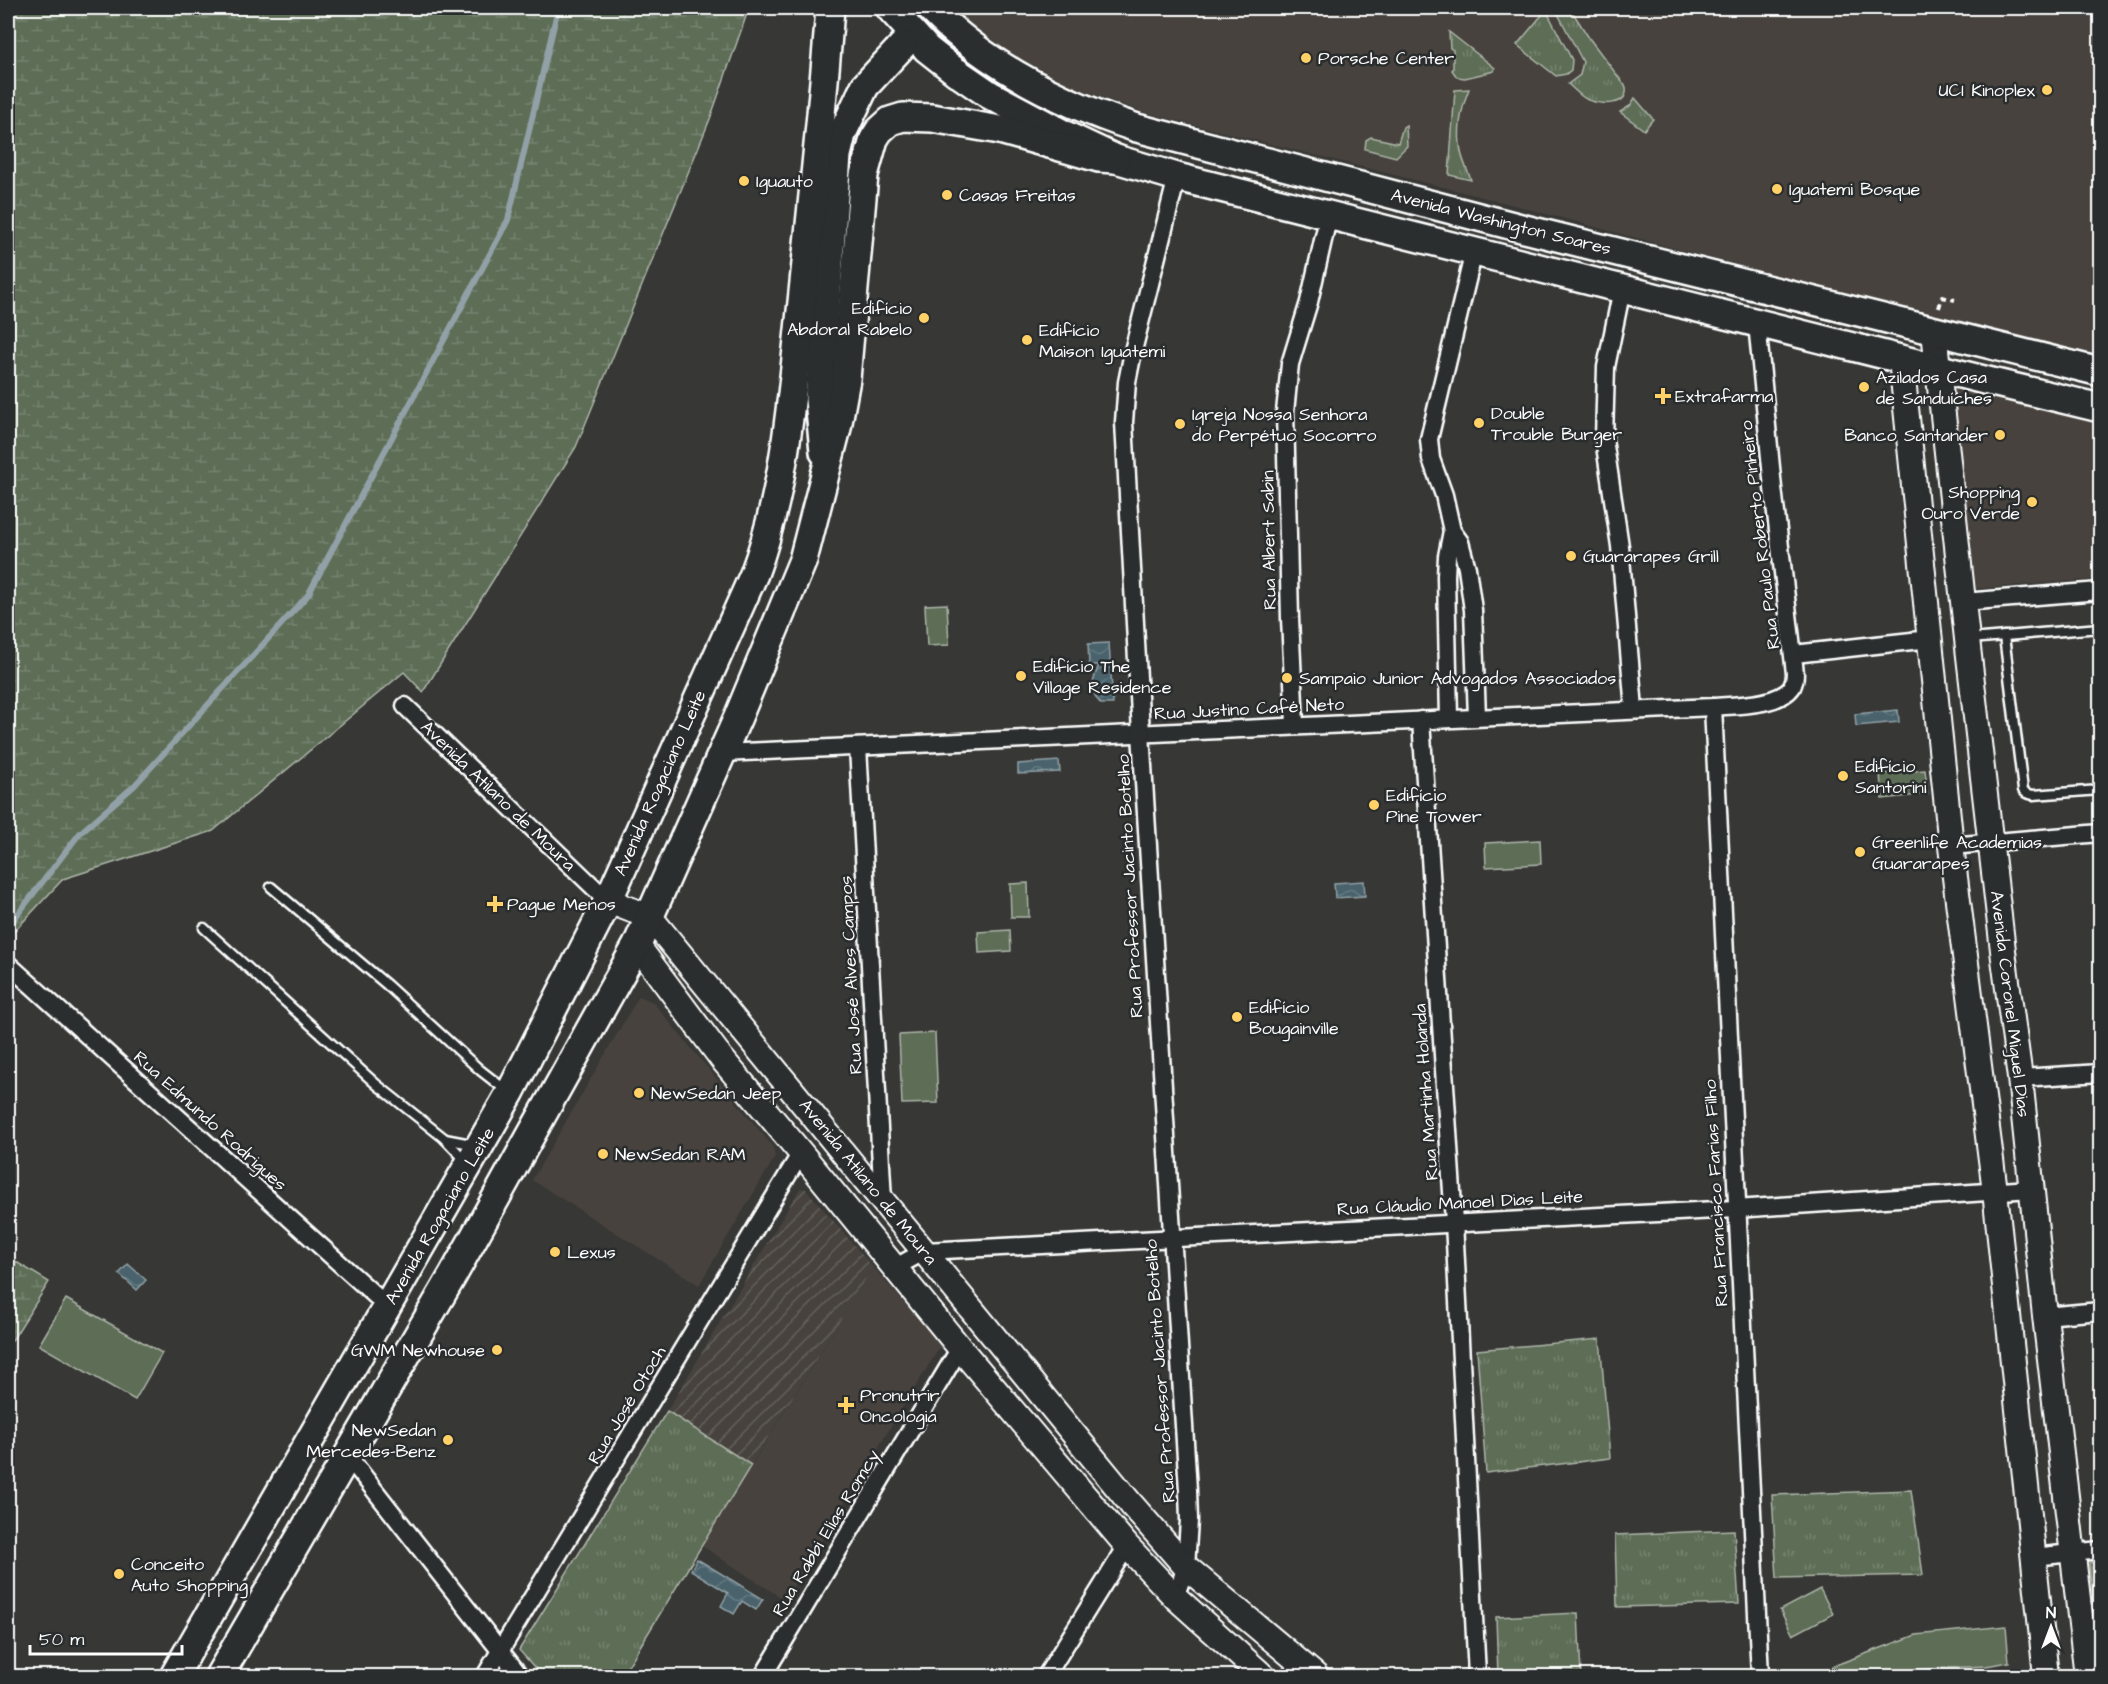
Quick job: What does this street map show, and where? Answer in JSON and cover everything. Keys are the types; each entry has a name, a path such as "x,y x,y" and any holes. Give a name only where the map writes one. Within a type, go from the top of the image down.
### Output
{"main road":[{"name":"Avenida Rogaciano Leite","path":"182,1671 510,1093 608,901 754,574 772,517 793,382 830,8"},
{"name":"Avenida Washington Soares","path":"890,8 915,47 990,95 1116,159 1178,177 2100,408"},
{"name":"Avenida Washington Soares","path":"930,8 951,30 1011,71 1069,102 1103,117 1137,128 1510,225 1936,323 2100,372"},
{"path":"826,468 819,399 837,155 842,134 865,86 915,47"},
{"path":"219,1677 464,1256 637,945 722,753 803,560 814,524 846,379 864,175 868,157 879,131 890,121 903,117 932,118 1000,130 1099,158 1116,159"},
{"name":"Avenida Coronel Miguel Dias","path":"1936,323 1938,368 1966,639 2020,1078 2087,1677"},
{"path":"1901,359 1951,846 1995,1191 2046,1677"},
{"name":"Avenida Atilano de Moura","path":"608,901 650,917 1131,1504 1186,1567 1316,1677"},
{"name":"Avenida Atilano de Moura","path":"637,945 701,1034 1127,1546 1175,1597 1263,1677"},
{"path":"1966,964 2004,959"}],"street":[{"name":"Rua Professor Jacinto Botelho","path":"1175,1597 1186,1567 1188,1490 1171,1238 1124,422 1127,382 1134,347 1145,312 1178,177"},
{"name":"Rua Albert Sabin","path":"1295,726 1285,412 1290,364 1309,302 1329,214"},
{"path":"1474,251 1429,439 1431,459 1444,495 1452,531 1460,542 1467,568 1473,610 1477,717"},
{"path":"1622,289 1606,367 1604,439 1620,546 1634,709"},
{"name":"Rua Paulo Roberto Pinheiro","path":"1757,323 1773,488 1796,673 1793,686 1777,698"},
{"path":"1449,719 1446,576 1452,531"},
{"path":"1963,602 2100,591"},
{"path":"1794,654 1930,639"},
{"name":"Rua Justino Café Neto","path":"722,753 1713,707 1750,704 1777,698"},
{"name":"Avenida Atilano de Moura","path":"405,706 608,901"},
{"name":"Rua Francisco Farias Filho","path":"1713,707 1760,1677"},
{"name":"Rua Martinha Holanda","path":"1421,720 1454,1222 1477,1677"},
{"name":"Rua José Alves Campos","path":"858,747 883,1201"},
{"path":"1951,846 2100,833"},
{"name":"Rua Edmundo Rodrigues","path":"8,964 388,1307"},
{"path":"2020,1078 2100,1072"},
{"name":"Rua José Otoch","path":"485,1677 801,1153"},
{"name":"Rua Cláudio Manoel Dias Leite","path":"894,1268 925,1251 1736,1209 2031,1189"},
{"path":"2045,1316 2100,1311"},
{"name":"Rua Rabbi Elias Romcy","path":"763,1677 960,1348"},
{"path":"347,1455 520,1677"},
{"path":"1046,1677 1127,1546"},
{"path":"2034,1557 2100,1550"}],"lane":[{"path":"1966,639 2100,628"},
{"path":"2004,636 2023,790 2026,794 2033,795 2100,790"},
{"path":"271,887 387,985 480,1070 510,1093"},
{"path":"204,928 375,1084 444,1138 475,1155"},
{"path":"444,1138 475,1155"}],"path":[{"path":"1936,323 1942,297 1955,300"}],"shaded area":[{"name":"Iguatemi Bosque","path":"950,8 2100,8 2100,355 1923,315 1510,204 1143,112 1075,87 1017,57"},
{"name":"Shopping Ouro Verde","path":"1953,389 2100,424 2100,579 1971,589"},
{"path":"639,996 653,1002 773,1147 775,1157 699,1285 532,1180"},
{"path":"800,1188 806,1189 873,1267 751,1465 667,1411"},
{"name":"Pronutrir Oncologia","path":"873,1267 941,1345 785,1600 702,1546"}],"green space":[{"path":"8,8 749,8 710,119 576,447 423,692 404,672 213,831 63,879 8,938"},
{"path":"1555,8 1570,8 1589,38 1626,87 1626,94 1619,101 1593,102 1568,84 1580,75 1583,62"},
{"path":"1546,10 1572,60 1571,70 1566,74 1556,76 1517,45"},
{"path":"1449,32 1495,68 1494,71 1465,78 1457,77 1452,70 1453,50 1450,48"},
{"path":"1469,89 1462,112 1459,136 1462,156 1471,180 1449,175 1455,90"},
{"path":"1635,98 1653,119 1644,130 1620,112 1630,106"},
{"path":"1406,125 1407,146 1396,157 1365,149 1366,140 1371,137 1398,143 1403,127"},
{"path":"947,604 949,645 927,646 925,605"},
{"path":"1925,770 1928,794 1882,799 1880,774"},
{"path":"1540,840 1541,864 1486,867 1485,843"},
{"path":"1028,883 1029,917 1011,917 1010,884"},
{"path":"1010,930 1011,951 979,953 978,932"},
{"path":"935,1033 938,1103 902,1104 899,1035"},
{"path":"8,1257 49,1282 8,1347"},
{"path":"66,1299 162,1353 135,1400 39,1345"},
{"path":"1600,1339 1610,1458 1486,1473 1477,1350"},
{"path":"667,1411 751,1465 622,1676 542,1676 519,1650"},
{"path":"1911,1490 1923,1575 1777,1578 1772,1495"},
{"path":"1734,1530 1739,1604 1617,1607 1615,1535"},
{"path":"2100,1561 2100,1671 2089,1563"},
{"path":"1820,1589 1833,1614 1793,1635 1780,1610"},
{"path":"1578,1613 1581,1676 1498,1676 1496,1617"},
{"path":"2006,1626 2009,1662 1986,1666 1826,1674 1833,1666 1916,1635"}],"water":[{"path":"1109,643 1113,704 1101,704 1093,690 1099,665 1089,665 1088,644"},
{"path":"1898,710 1899,722 1856,726 1855,714"},
{"path":"1059,761 1060,772 1018,774 1018,764"},
{"path":"1364,881 1365,896 1335,898 1334,883"},
{"path":"128,1264 146,1280 137,1290 119,1274"},
{"path":"697,1559 763,1599 756,1610 742,1601 734,1614 721,1606 728,1593 691,1570"}],"waterway":[{"path":"8,927 80,833 134,786 308,595 508,220 558,8"}],"place":[{"name":"Porsche Center","path":"1306,58"},
{"name":"UCI Kinoplex","path":"2047,90"},
{"name":"Iguauto","path":"744,181"},
{"name":"Iguatemi Bosque","path":"1777,189"},
{"name":"Casas Freitas","path":"947,195"},
{"name":"Edifício Abdoral Rabelo","path":"924,318"},
{"name":"Edifício Maison Iguatemi","path":"1027,340"},
{"name":"Azilados Casa de Sanduíches","path":"1864,387"},
{"name":"Extrafarma","path":"1663,396"},
{"name":"Double Trouble Burger","path":"1479,423"},
{"name":"Igreja Nossa Senhora do Perpétuo Socorro","path":"1180,424"},
{"name":"Banco Santander","path":"2000,435"},
{"name":"Shopping Ouro Verde","path":"2032,502"},
{"name":"Guararapes Grill","path":"1571,556"},
{"name":"Edifício The Village Residence","path":"1021,676"},
{"name":"Sampaio Junior Advogados Associados","path":"1287,678"},
{"name":"Edifício Santorini","path":"1843,776"},
{"name":"Edifício Pine Tower","path":"1374,805"},
{"name":"Greenlife Academias Guararapes","path":"1860,852"},
{"name":"Pague Menos","path":"495,904"},
{"name":"Edifício Bougainville","path":"1237,1017"},
{"name":"NewSedan Jeep","path":"639,1093"},
{"name":"NewSedan RAM","path":"603,1154"},
{"name":"Lexus","path":"555,1252"},
{"name":"GWM Newhouse","path":"497,1350"},
{"name":"Pronutrir Oncologia","path":"846,1405"},
{"name":"NewSedan Mercedes-Benz","path":"448,1440"},
{"name":"Conceito Auto Shopping","path":"119,1574"}]}
